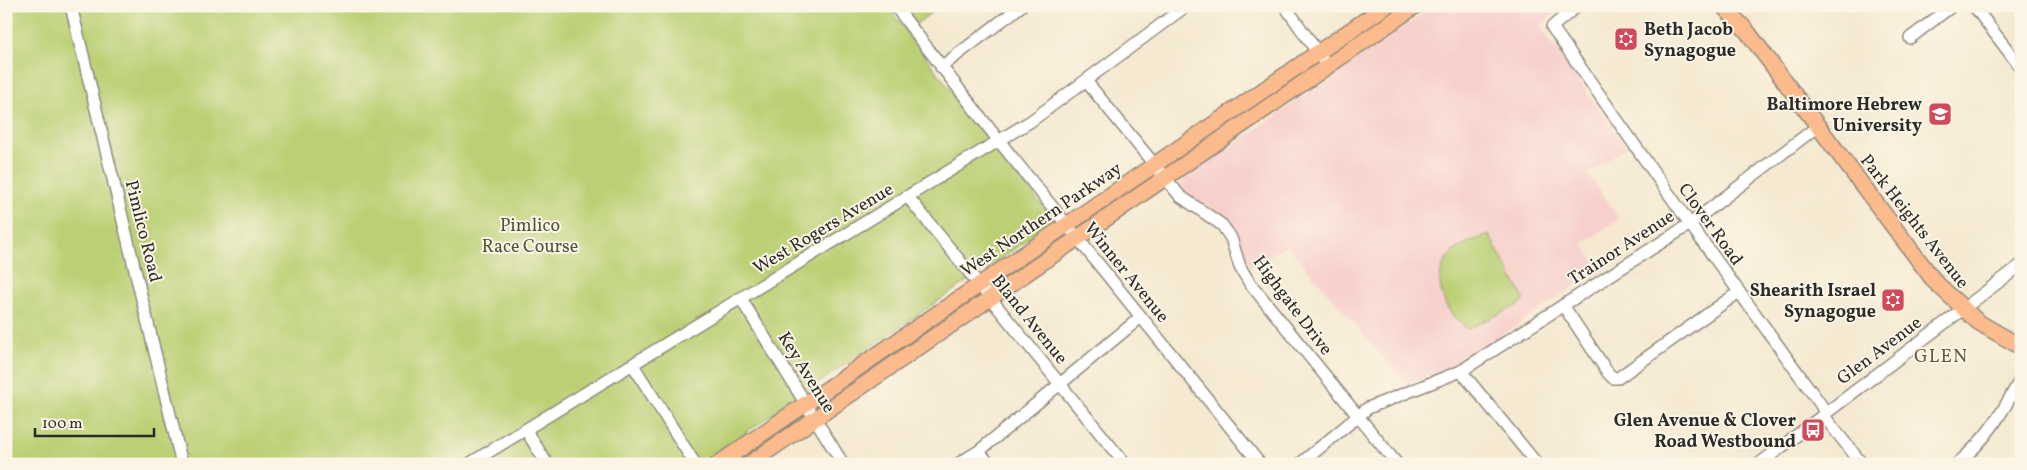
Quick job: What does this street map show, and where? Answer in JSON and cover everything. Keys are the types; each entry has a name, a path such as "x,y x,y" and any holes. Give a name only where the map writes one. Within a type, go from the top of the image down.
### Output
{"main road":[{"name":"West Northern Parkway","path":"718,464 1386,6"},
{"name":"West Northern Parkway","path":"749,464 1415,6"},
{"name":"Park Heights Avenue","path":"1723,6 1746,30 1935,282 1962,309 1991,330 2021,347"}],"street":[{"name":"Pimlico Road","path":"71,6 182,464"},
{"name":"Winner Avenue","path":"895,6 999,141 1260,464"},
{"path":"941,67 1021,6"},
{"name":"West Rogers Avenue","path":"469,464 999,141 1050,108 1186,6"},
{"path":"1285,6 1327,66"},
{"name":"Clover Road","path":"1577,6 1552,27 1862,464"},
{"path":"1910,38 1952,6"},
{"path":"1974,6 2021,68"},
{"name":"Highgate Drive","path":"1086,81 1164,179 1188,202 1222,225 1231,238 1240,268 1249,282 1396,464"},
{"name":"Trainor Avenue","path":"1300,464 1358,416 1378,403 1461,371 1690,224 1818,126"},
{"name":"Bland Avenue","path":"908,197 1124,464"},
{"name":"Glen Avenue","path":"1759,464 2021,265"},
{"path":"1564,305 1613,378 1624,376 1739,292"},
{"name":"Key Avenue","path":"741,299 843,464"},
{"path":"958,464 979,451 1141,317"},
{"path":"633,364 695,464"},
{"path":"1461,371 1537,464"},
{"path":"1957,464 1978,445 1996,424 2021,378"},
{"path":"526,430 548,464"},
{"path":"979,451 989,464"}],"shaded area":[{"path":"1433,6 1564,6 1540,26 1626,147 1588,174 1619,219 1582,244 1602,272 1581,282 1464,360 1408,387 1287,245 1248,268 1232,226 1216,211 1190,195 1179,183"}],"green space":[{"name":"Pimlico Race Course","path":"6,6 887,6 988,139 1055,221 700,464 36,464 6,460"},
{"path":"902,6 940,6 915,25"},
{"path":"1489,235 1524,299 1522,303 1468,329 1451,313 1445,303 1440,281 1442,270 1446,260 1458,248"}],"place":[{"name":"Beth Jacob Synagogue","path":"1626,39"},
{"name":"Baltimore Hebrew University","path":"1940,114"},
{"name":"Shearith Israel Synagogue","path":"1893,300"},
{"name":"Glen Avenue & Clover Road Westbound","path":"1813,430"}],"district":[{"name":"GLEN","path":"1941,355"}]}
